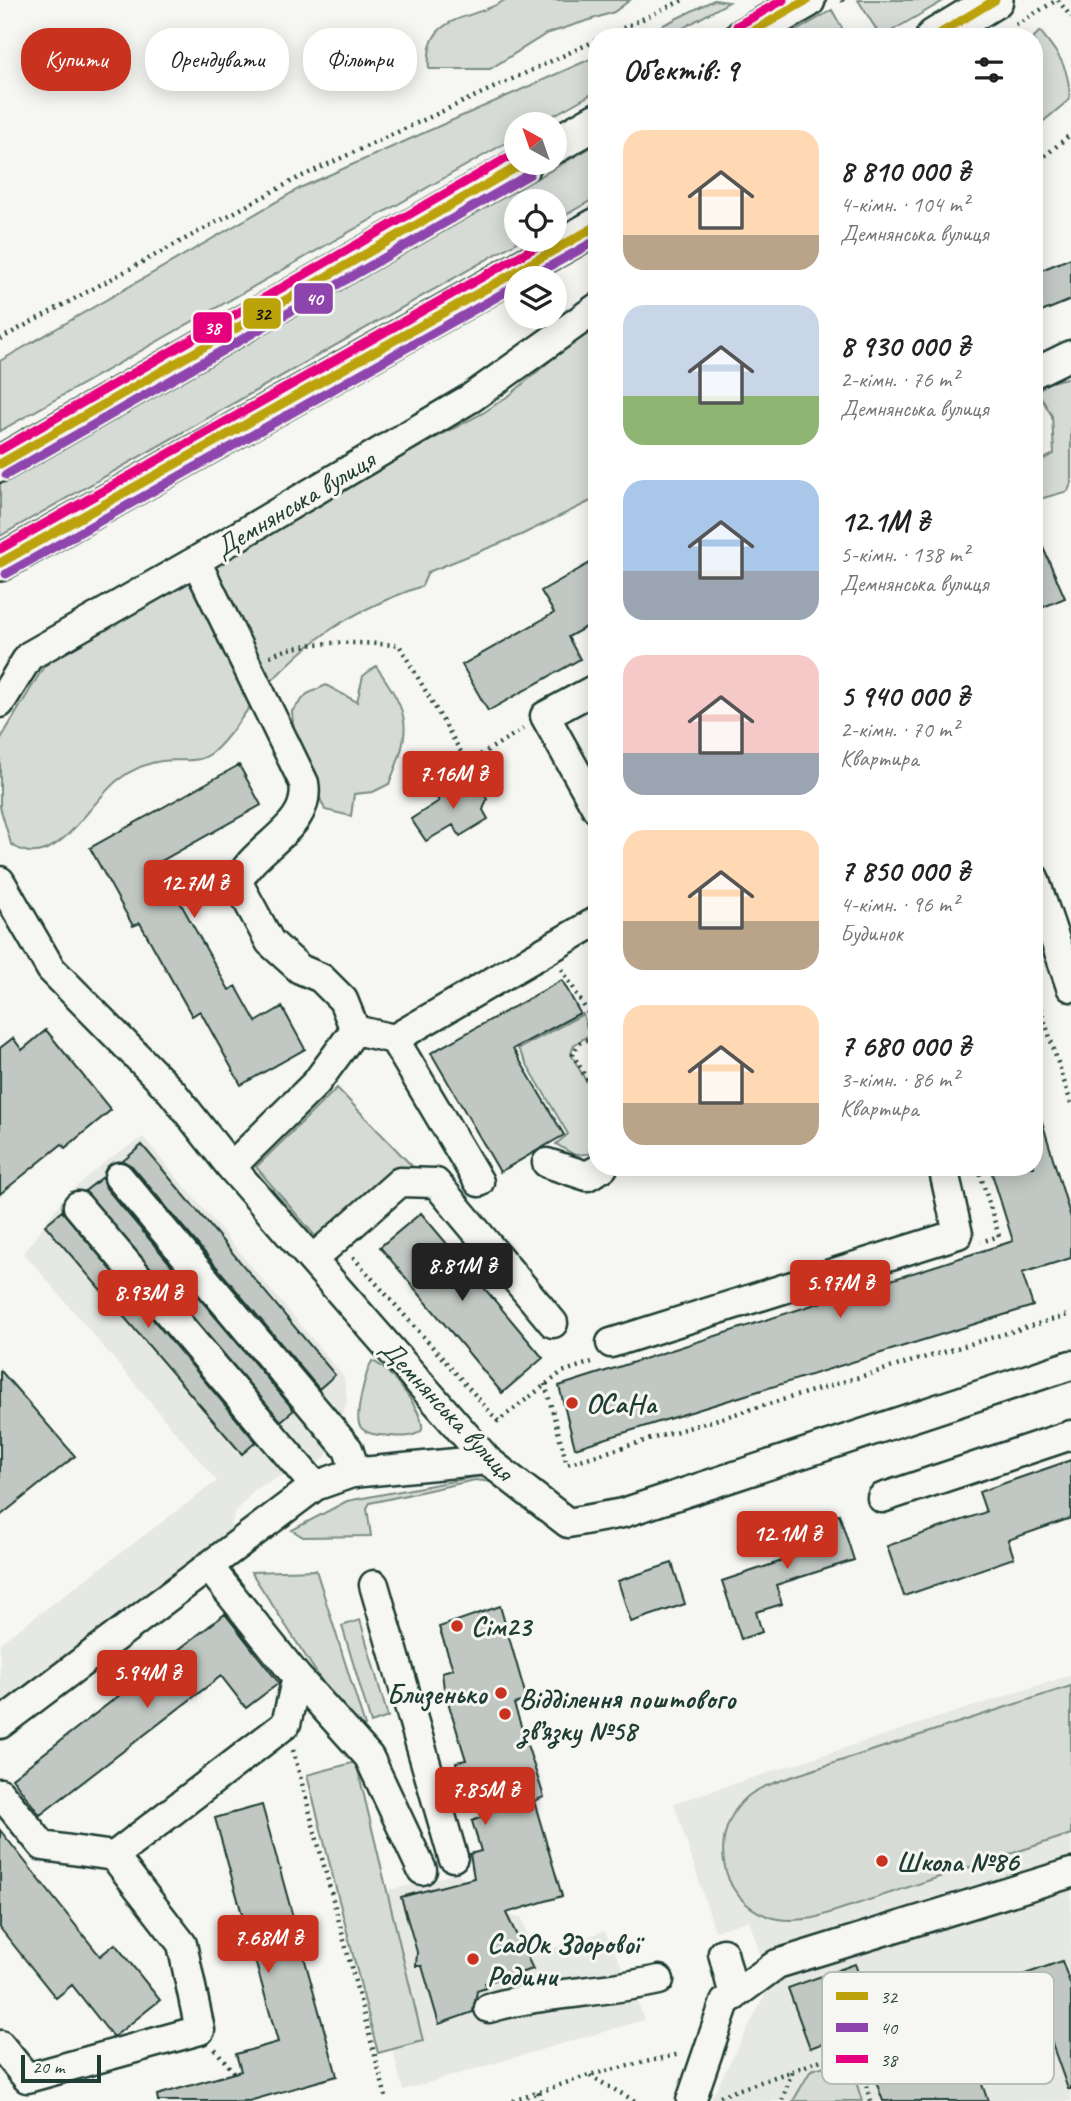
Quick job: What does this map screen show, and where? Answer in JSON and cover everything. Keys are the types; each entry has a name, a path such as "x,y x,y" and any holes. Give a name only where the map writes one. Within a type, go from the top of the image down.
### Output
{"main road":[{"path":"759,28 807,0"},
{"path":"961,28 1000,15"},
{"path":"567,138 588,126"},
{"path":"0,464 504,174"},
{"path":"0,563 588,231"}],"street":[{"name":"Демнянська вулиця","path":"0,703 29,656 196,561 471,398 588,314"},
{"path":"1043,369 1071,355"},
{"path":"196,561 304,783 307,797 289,827 251,860 238,883 270,942 300,969 321,978 342,1000 355,1030"},
{"path":"588,693 545,716 588,793"},
{"name":"Демнянська вулиця","path":"0,881 51,969 172,1092 231,1167 487,1460 568,1523 623,1513 1071,1365"},
{"path":"355,1030 394,1039 588,926"},
{"path":"1043,926 1066,952 1071,987"},
{"path":"231,1167 316,1083 355,1030"},
{"path":"394,1039 479,1182"},
{"path":"547,1163 588,1175"},
{"path":"611,1343 958,1234 945,1176"},
{"path":"119,1177 348,1449 356,1473"},
{"path":"313,1259 400,1182 436,1183 553,1323"},
{"path":"78,1206 316,1486"},
{"path":"882,1498 1071,1435"},
{"path":"0,1724 316,1486 335,1477 356,1473 487,1460"},
{"path":"208,1566 297,1677 369,1757 422,1870"},
{"path":"374,1585 453,1857"},
{"path":"114,1856 286,1724 297,1677"},
{"path":"0,1793 43,1846 114,1856 182,1944 200,2030 27,2078 0,2045"},
{"path":"691,2101 725,2002 778,1964 1071,1873"},
{"path":"723,1953 734,1996"},
{"path":"489,2008 523,1998 632,1986 659,1980"}],"path":[{"path":"623,28 683,0"},
{"path":"1000,15 1058,0 1071,18"},
{"path":"0,339 298,178 588,44"},
{"path":"1043,157 1071,134"},
{"path":"281,651 342,642 399,645 456,747 464,759 470,761 545,716"},
{"path":"561,968 588,1013"},
{"path":"1043,1016 1071,1103"},
{"path":"588,1040 579,1043 573,1055 588,1081"},
{"path":"336,1238 498,1421 545,1384 567,1464 1071,1314"},
{"path":"286,1724 387,2101"},
{"path":"513,2101 589,2075 709,2047"},
{"path":"719,2097 822,2060"},
{"path":"782,2101 792,2071"},
{"path":"589,2075 635,2101"},
{"path":"865,2084 871,2101"},
{"path":"538,2092 541,2101"}],"shaded area":[{"path":"505,0 630,0 614,12 546,34 490,69 429,69 429,51 434,37 442,28 452,21"},
{"path":"714,0 729,2 683,28 657,28"},
{"path":"858,0 945,0 897,28 875,28"},
{"path":"832,10 842,28 801,28"},
{"path":"1043,35 1062,62 1068,78 1070,99 1043,122"},
{"path":"588,60 588,96 559,112 504,112 504,144 0,431 0,361 302,187"},
{"path":"588,149 588,202 567,214 567,189 518,189 543,175 567,175 567,161"},
{"path":"504,197 504,250 0,536 0,484"},
{"path":"588,329 588,502 521,535 428,572 422,586 374,605 333,628 278,674 226,739 207,756 195,760 156,762 128,773 107,790 70,833 42,851 27,852 11,844 0,807 0,740 43,668 64,648 240,553 356,480 483,413 511,394"},
{"path":"1071,377 1071,484 1068,491 1043,498 1043,460 1054,454 1052,416 1043,401 1043,387 1047,383"},
{"path":"376,666 402,711 402,749 389,784 373,792 354,794 351,816 325,810 294,738 292,711 307,694 326,685 357,702 363,676"},
{"path":"583,1014 588,1036 574,1045 571,1054 588,1085 588,1154 575,1155 556,1144 568,1134 518,1049"},
{"path":"337,1088 412,1166 321,1243 256,1167"},
{"path":"143,1137 344,1377 347,1401 330,1451 324,1458 313,1467 293,1470 255,1489 234,1514 230,1532 0,1707 0,1643 217,1481 24,1253 65,1196 109,1159"},
{"path":"372,1361 396,1380 412,1402 421,1422 422,1430 419,1433 399,1437 382,1435 369,1433 360,1426 360,1404"},
{"path":"480,1476 493,1482 475,1480 370,1503 367,1508 371,1536 303,1537 292,1530 347,1501"},
{"path":"316,1570 365,1726 353,1729 251,1572"},
{"path":"360,1620 388,1717 371,1723 342,1626"},
{"name":"Школа №86","path":"1071,1675 1071,2101 710,2101 770,1985 749,1920 715,1931 674,1803"},
{"path":"1071,1686 1071,1834 814,1918 773,1918 750,1907 737,1894 724,1862 723,1844 735,1811 752,1793 791,1777"},
{"path":"356,1762 423,2041 378,2053 307,1775"},
{"path":"458,1873 498,1910 500,1916 521,1917 534,1955 604,1931 632,1986 644,2020 403,2090 354,1899"},
{"path":"822,2067 822,2084 857,2084 862,2101 793,2101 811,2070"}],"building":[{"path":"1071,258 1071,300 1043,311 1043,269"},
{"path":"1043,548 1065,598 1043,607"},
{"path":"588,564 588,626 568,637 580,659 488,711 462,665 554,613 541,591"},
{"path":"239,765 261,805 158,863 229,990 236,986 256,1022 282,1007 305,1049 241,1085 200,1011 192,1016 140,923 133,926 90,848"},
{"path":"464,777 469,786 480,787 487,799 483,810 488,819 460,836 453,825 426,841 411,819 439,801 436,796"},
{"path":"562,980 580,1013 513,1049 564,1135 500,1172 431,1053"},
{"path":"46,1030 111,1110 65,1148 62,1144 0,1194 0,1048 13,1038 22,1050"},
{"path":"1043,1125 1071,1218 1071,1258 1022,1273 1033,1306 575,1448 559,1386 1013,1241 993,1176 1043,1176"},
{"path":"142,1145 335,1375 319,1389 132,1166 123,1161"},
{"path":"103,1177 106,1188 294,1410 281,1421 85,1191"},
{"path":"62,1211 256,1442 242,1454 45,1225"},
{"path":"421,1213 543,1358 502,1393 380,1247"},
{"path":"0,1370 75,1456 0,1516"},
{"path":"1071,1460 1071,1518 1008,1540 1014,1558 904,1596 887,1546 986,1512 979,1492"},
{"path":"839,1514 854,1560 776,1585 782,1604 756,1612 762,1632 741,1639 722,1581 794,1557 785,1531"},
{"path":"672,1563 685,1604 631,1622 618,1581"},
{"path":"500,1606 527,1700 514,1704 544,1797 534,1801 562,1896 506,1913 533,1969 485,1983 486,1988 477,1991 473,2012 439,2024 422,1966 416,1966 417,1952 401,1897 474,1878 470,1854 481,1851 472,1821 482,1817 465,1782 458,1784 456,1762 466,1760 444,1689 442,1672 453,1669 439,1627"},
{"path":"225,1614 279,1683 246,1708 221,1676 40,1815 12,1778"},
{"path":"262,1805 337,2076 249,2101 158,2101 157,2095 241,2071 236,2054 278,2042 215,1818"},
{"path":"0,1830 100,1956 115,1944 160,2000 115,2036 113,2037 72,1985 56,1998 0,1928"},
{"path":"1062,1961 1071,1986 1071,2089 1068,2089 1054,2050 1054,1972 1031,1972"},
{"path":"855,1964 858,1972 833,1972"},
{"path":"822,1976 822,2044 810,2048 788,1988"},
{"path":"877,2084 982,2084 988,2101 883,2101"}],"transit line":[{"name":"38","path":"737,26 783,0"},
{"name":"32","path":"759,28 807,0"},
{"name":"32","path":"949,28 995,0"},
{"name":"38","path":"0,450 504,160"},
{"name":"32","path":"0,464 504,174"},
{"name":"40","path":"6,475 528,175"},
{"name":"32","path":"0,563 588,231"},
{"name":"40","path":"550,266 588,245"},
{"name":"38","path":"0,549 527,252"},
{"name":"40","path":"6,574 504,293"}],"place":[{"name":"ОСаНа","path":"572,1403"},
{"name":"Сім23","path":"457,1626"},
{"name":"Близенько","path":"501,1693"},
{"name":"Відділення поштового зв’язку №58","path":"505,1714"},
{"name":"Школа №86","path":"882,1861"},
{"name":"СадОк Здорової Родини","path":"473,1959"}]}
